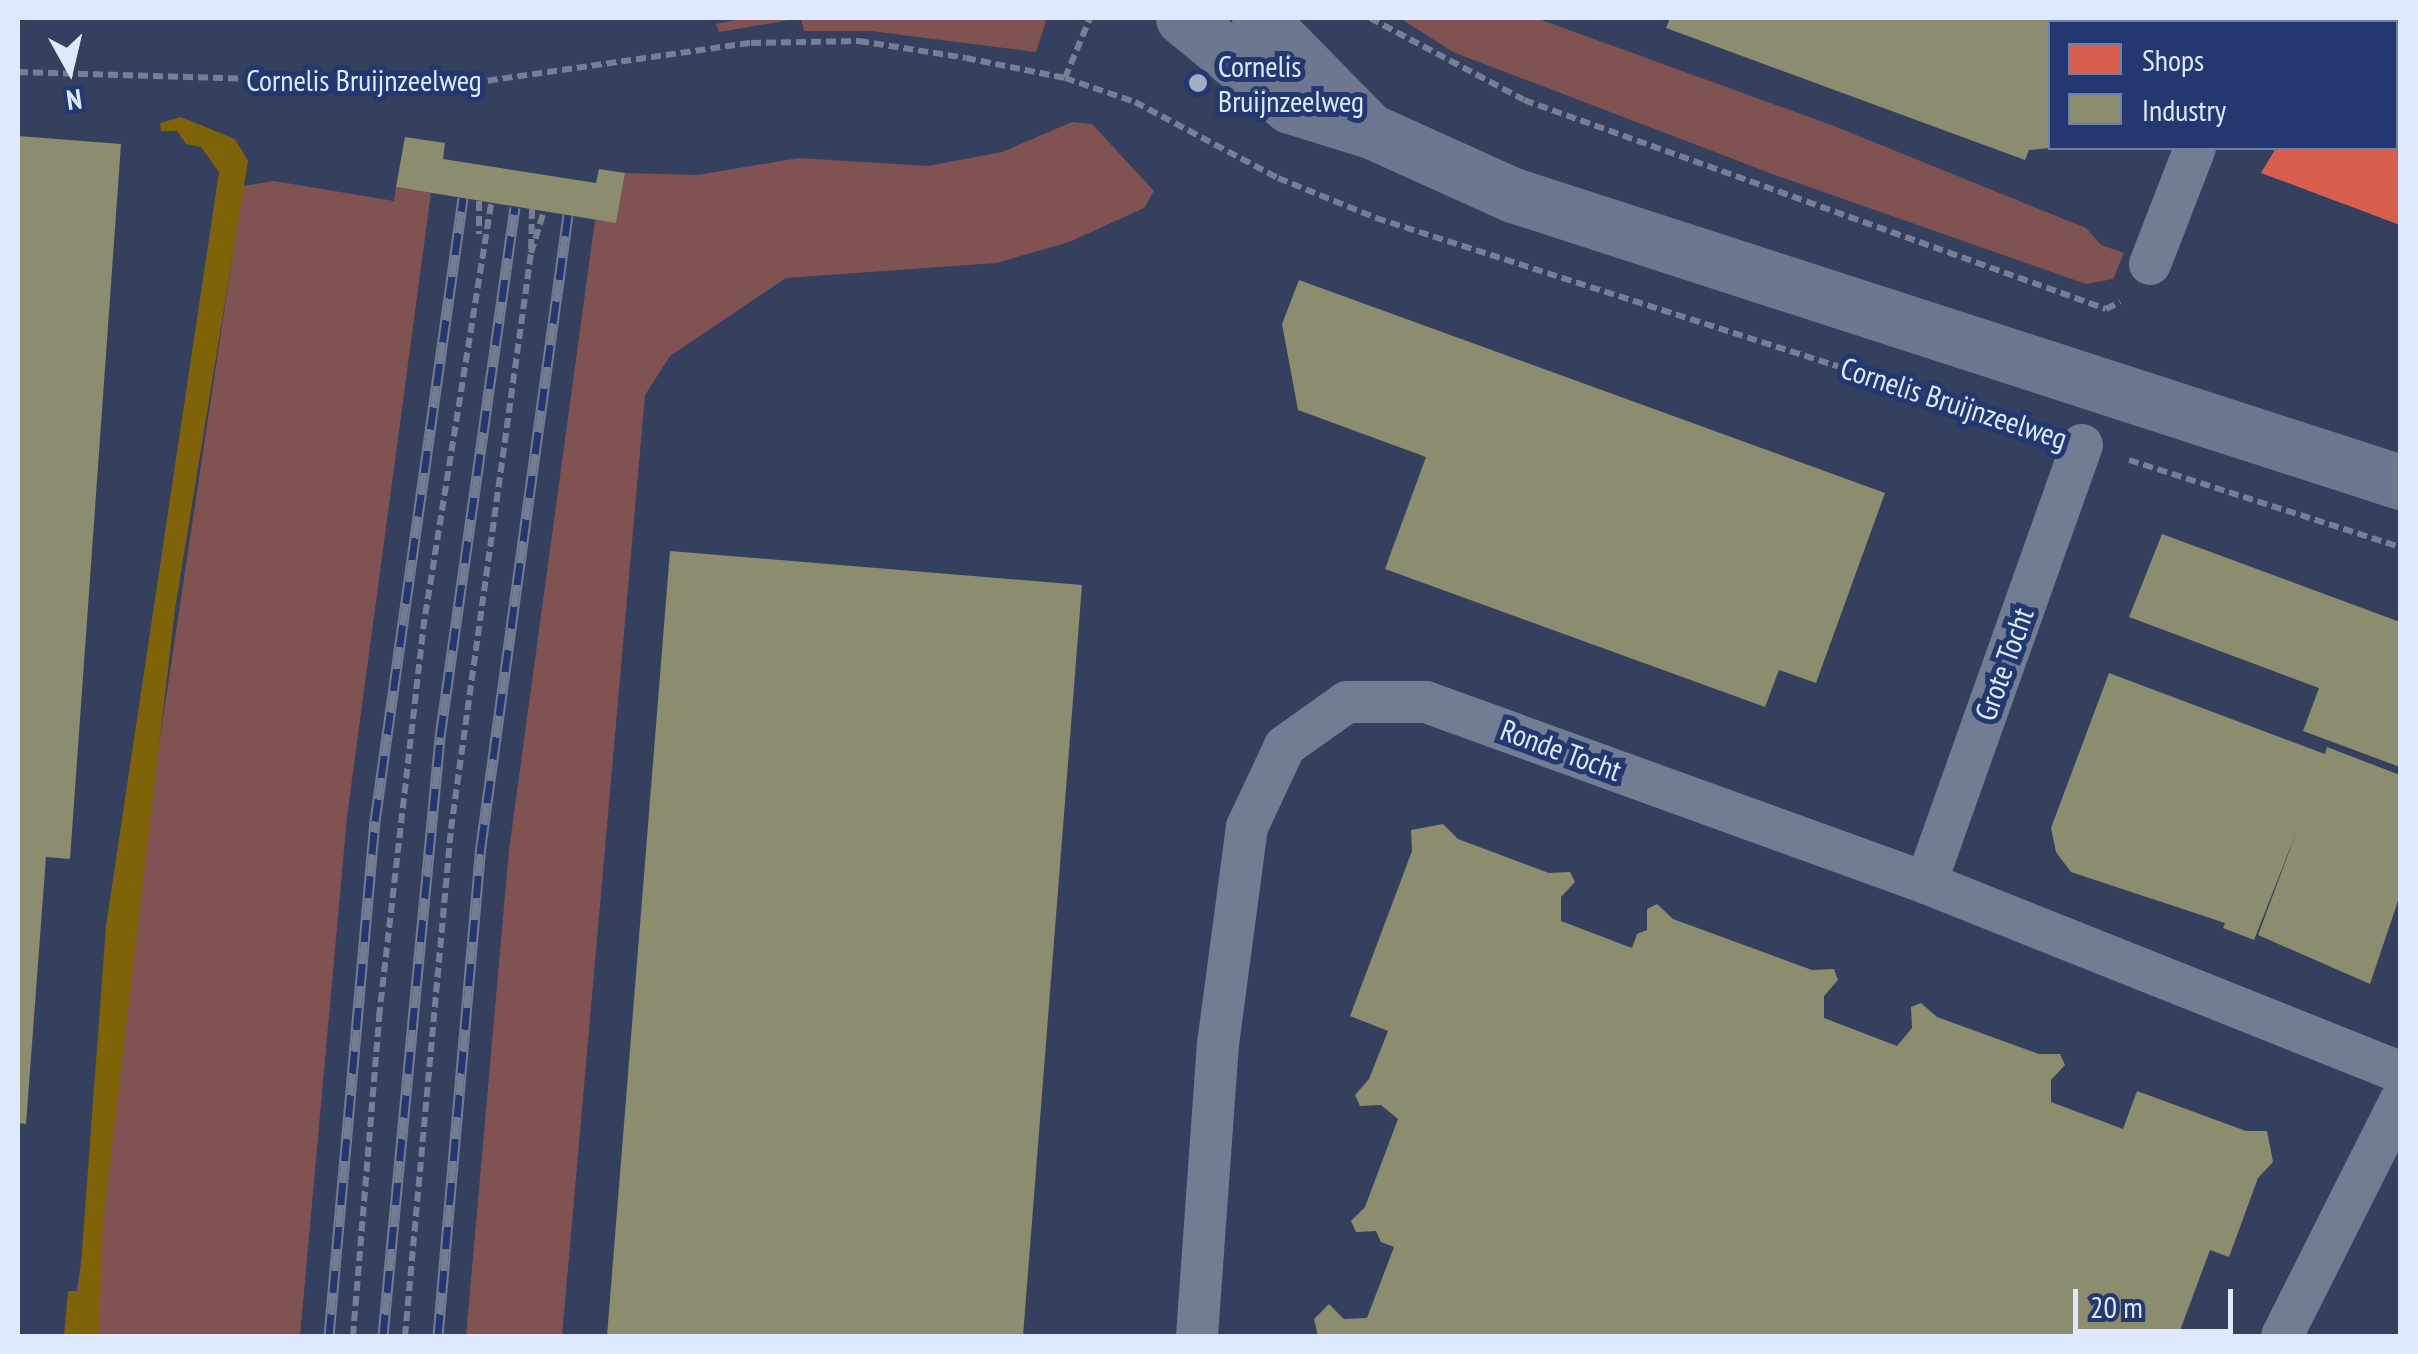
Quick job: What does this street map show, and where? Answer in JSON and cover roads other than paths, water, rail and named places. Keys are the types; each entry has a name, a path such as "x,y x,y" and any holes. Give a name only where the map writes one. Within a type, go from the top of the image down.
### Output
{"main road":[{"name":"Cornelis Bruijnzeelweg","path":"1184,18 1290,106 1370,131 1513,195 2400,482"},
{"name":"Cornelis Bruijnzeelweg","path":"1259,18 1370,131"}],"street":[{"path":"2150,264 2194,150"},
{"name":"Grote Tocht","path":"1926,883 2082,445"},
{"name":"Ronde Tocht","path":"1197,1336 1218,1044 1248,827 1285,746 1347,702 1426,702 1926,883 2400,1072"},
{"path":"2282,1336 2400,1101"}],"railway":[{"path":"329,1336 375,821 463,198"},
{"path":"383,1336 440,737 515,207"},
{"path":"438,1336 481,846 568,215"}],"place":[{"name":"Cornelis Bruijnzeelweg","path":"1198,83"}]}
